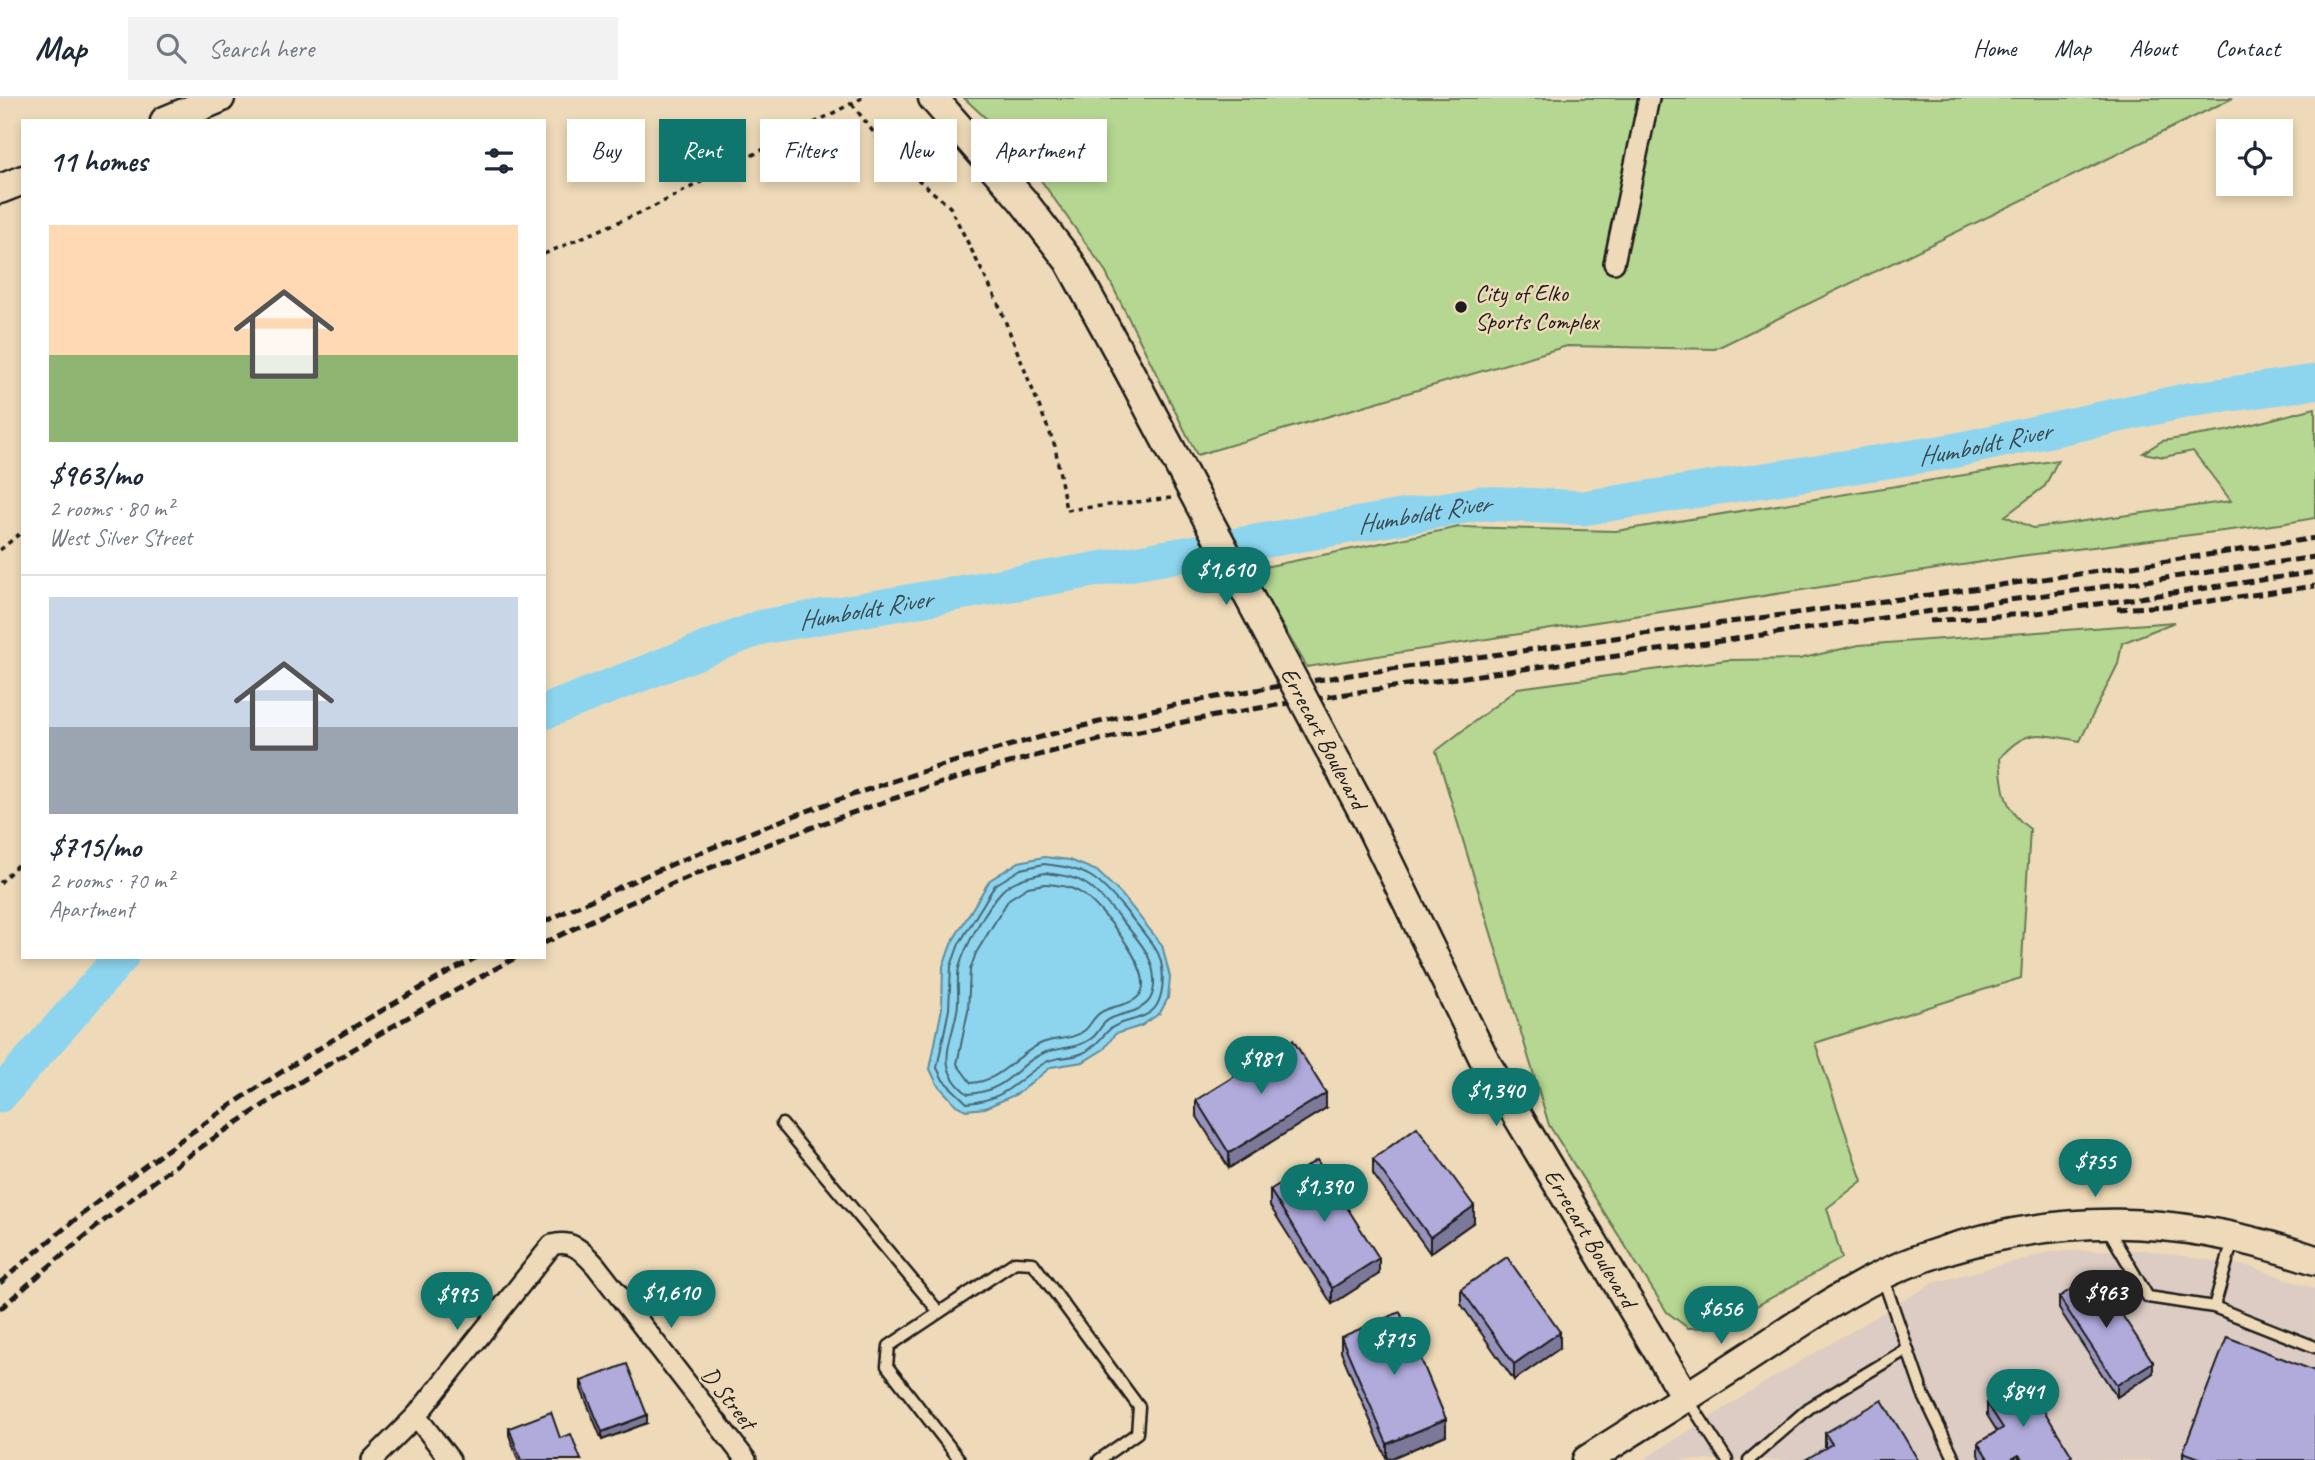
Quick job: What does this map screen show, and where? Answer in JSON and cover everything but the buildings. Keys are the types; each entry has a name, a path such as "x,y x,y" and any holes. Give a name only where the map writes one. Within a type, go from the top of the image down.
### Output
{"street":[{"path":"171,119 220,98"},
{"name":"Errecart Boulevard","path":"933,98 1023,201 1069,261 1369,823 1486,1063 1686,1398"},
{"path":"1614,263 1649,98"},
{"path":"0,189 21,181"},
{"path":"1587,1460 1815,1314 1919,1258 1990,1237 2053,1225 2167,1225 2235,1235 2315,1260"},
{"name":"D Street","path":"416,1416 552,1245 564,1242 579,1248 596,1266 746,1460"},
{"path":"372,1460 416,1416 450,1460"}],"lane":[{"path":"782,1124 939,1312"},
{"path":"2105,1224 2148,1297 2214,1307 2315,1347"},
{"path":"2214,1307 2235,1235"},
{"path":"960,1460 887,1366 889,1346 1015,1262 1033,1263 1139,1407 1137,1433 1099,1460"},
{"path":"1882,1277 1923,1394 1955,1460"},
{"path":"1749,1460 1810,1408 1907,1349"},
{"path":"1686,1398 1727,1460"}],"path":[{"path":"546,253 651,208 862,98"},
{"path":"852,104 893,158 950,207 998,303 1055,446 1066,510 1195,495"},
{"path":"0,550 21,533"},
{"path":"0,883 21,861"}],"shaded area":[{"path":"2144,1250 2252,1267 2315,1289 2315,1460 1643,1460 1764,1383 1933,1283 2054,1251"}],"green space":[{"name":"City of Elko Sports Complex","path":"964,98 2233,98 1715,349 1567,346 1197,455 1104,269 1042,182 1107,182 1107,119 987,119"},
{"path":"2315,408 2315,518 2280,524 2020,556 1307,667 1250,570 1459,527 1616,531 2058,460 2045,486 2005,516 2033,528 2231,501 2193,451 2164,457 2143,453 2162,441 2226,431"},
{"path":"2175,622 2122,643 2118,664 2080,741 2036,735 2019,741 2000,758 2006,798 2015,815 2030,829 2021,978 1815,1043 1862,1181 1827,1208 1842,1258 1719,1327 1688,1328 1667,1312 1549,1125 1436,751 1518,688 1727,660 1799,659 1859,645"}],"water":[{"path":"1044,857 1070,860 1097,871 1122,895 1162,945 1170,977 1168,998 1160,1013 1141,1026 1115,1034 1104,1049 1083,1062 1051,1067 1019,1093 985,1108 966,1110 956,1105 937,1084 930,1069 942,1008 943,966 952,942 990,880 1019,862"}],"waterway":[{"name":"Humboldt River","path":"546,711 762,627 1482,503 1583,508 1952,451 2189,400 2315,382"},
{"name":"Humboldt River","path":"0,1095 119,959"}],"railway":[{"path":"546,921 682,860 894,781 1038,738 1164,707 1376,671 2023,582 2315,538"},
{"path":"546,942 735,858 866,808 999,766 1134,732 1340,695 2315,557"},
{"path":"1930,621 2037,613 2315,572"},
{"path":"2117,609 2182,605 2315,586"},
{"path":"0,1283 112,1191 229,1106 351,1029 473,959"},
{"path":"0,1309 101,1223 207,1143 360,1045 513,959"}],"place":[{"name":"City of Elko Sports Complex","path":"1461,307"}]}
